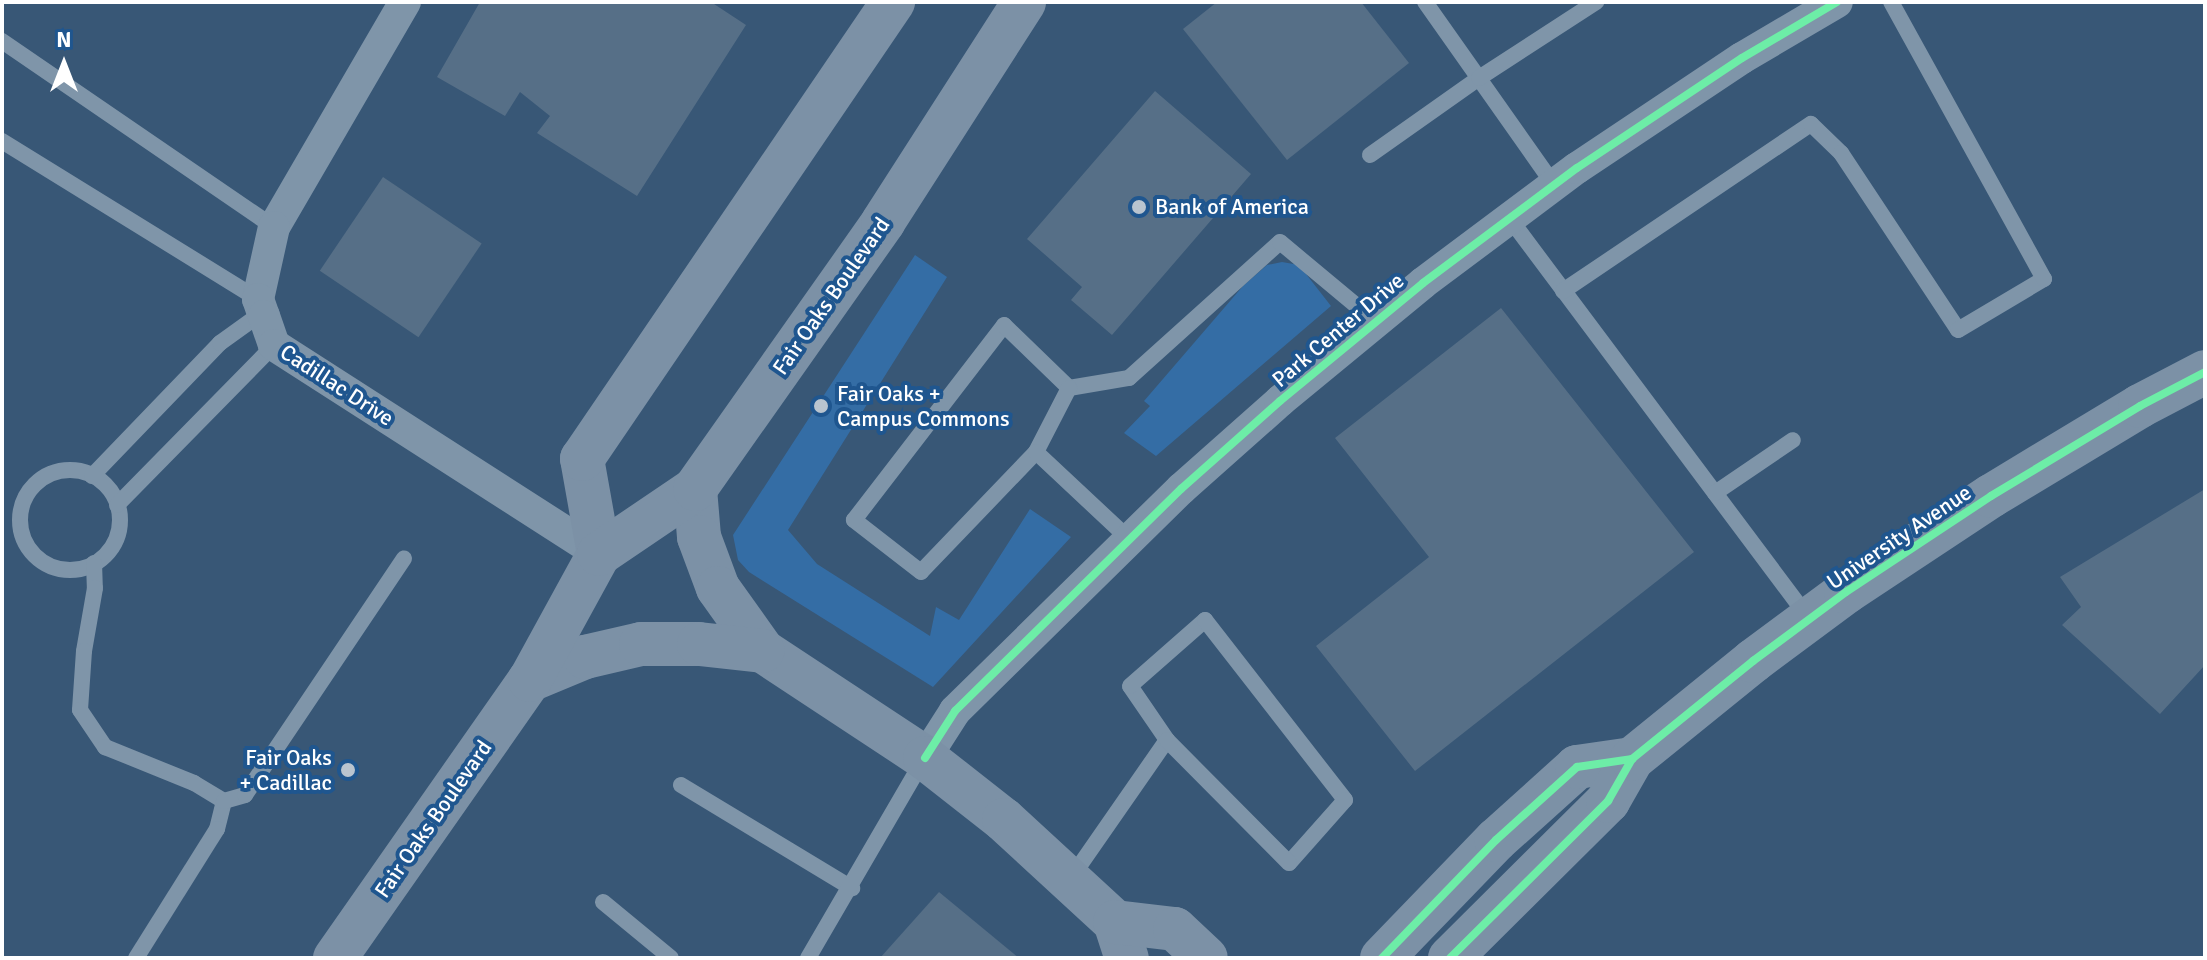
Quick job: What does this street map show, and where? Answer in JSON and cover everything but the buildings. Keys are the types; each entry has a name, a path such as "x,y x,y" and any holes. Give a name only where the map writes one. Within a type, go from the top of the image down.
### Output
{"main road":[{"path":"599,554 582,459 893,2"},
{"name":"Fair Oaks Boulevard","path":"335,958 530,680 599,554 695,489 883,222 1024,2"},
{"name":"University Avenue","path":"1450,958 1608,801 1632,759 1809,620 1991,496 2140,406 2205,372"},
{"path":"695,489 699,537 718,588 763,651 925,758 1071,878 1121,940 1175,929 1206,958"},
{"path":"530,680 585,657 641,644 699,644 763,651"},
{"name":"University Avenue","path":"1382,958 1496,840 1577,767 1632,759"}],"street":[{"path":"260,306 274,227 405,2"},
{"name":"Park Center Drive","path":"925,758 955,711 1130,540 1280,401 1376,322 1554,185 1742,58 1837,2"},
{"name":"Cadillac Drive","path":"260,306 274,345 599,554"}],"lane":[{"path":"1425,2 1554,185"},
{"path":"1370,155 1479,78 1596,2"},
{"path":"1563,291 1811,124 1841,153 1958,330 2044,279 1891,2"},
{"path":"2,41 274,227"},
{"path":"2,141 260,306 220,343 92,476"},
{"path":"1510,219 1809,620"},
{"path":"1069,388 1129,378 1280,242 1376,322"},
{"path":"1004,325 1069,388 1036,452 921,572 854,520 1004,325"},
{"path":"117,505 274,345"},
{"path":"1715,493 1793,440"},
{"path":"1036,452 1130,540"},
{"path":"83,469 112,489 117,505 122,524 108,557 76,572 41,564 20,535 22,499 47,474 83,469"},
{"path":"2,533 20,535"},
{"path":"94,563 95,588 84,651 80,710 105,747 194,783 224,801 245,795 253,785 404,558"},
{"path":"1205,620 1345,800 1289,863 1167,740 1130,686 1205,620"},
{"path":"1071,878 1167,740"},
{"path":"808,958 852,888 925,758"},
{"path":"681,785 852,888"},
{"path":"136,958 217,829 224,801"},
{"path":"603,902 671,958"}],"shaded area":[{"path":"915,255 947,277 788,530 817,564 930,636 936,607 959,620 1030,509 1071,537 933,687 749,572 738,560 733,535"},
{"path":"1282,262 1299,265 1331,306 1156,456 1124,433 1150,406 1144,401 1243,286 1267,265"}],"cycle path":[{"path":"925,758 955,711 1181,489 1280,401 1423,283 1577,168 1742,58 1837,2"},
{"path":"1450,958 1608,801 1632,759 1753,661 1846,592 1991,496 2140,406 2205,372"},
{"path":"1382,958 1496,840 1577,767 1632,759"}],"place":[{"name":"Bank of America","path":"1139,207"},
{"name":"Fair Oaks + Campus Commons","path":"821,406"},
{"name":"Fair Oaks + Cadillac","path":"348,770"}]}
